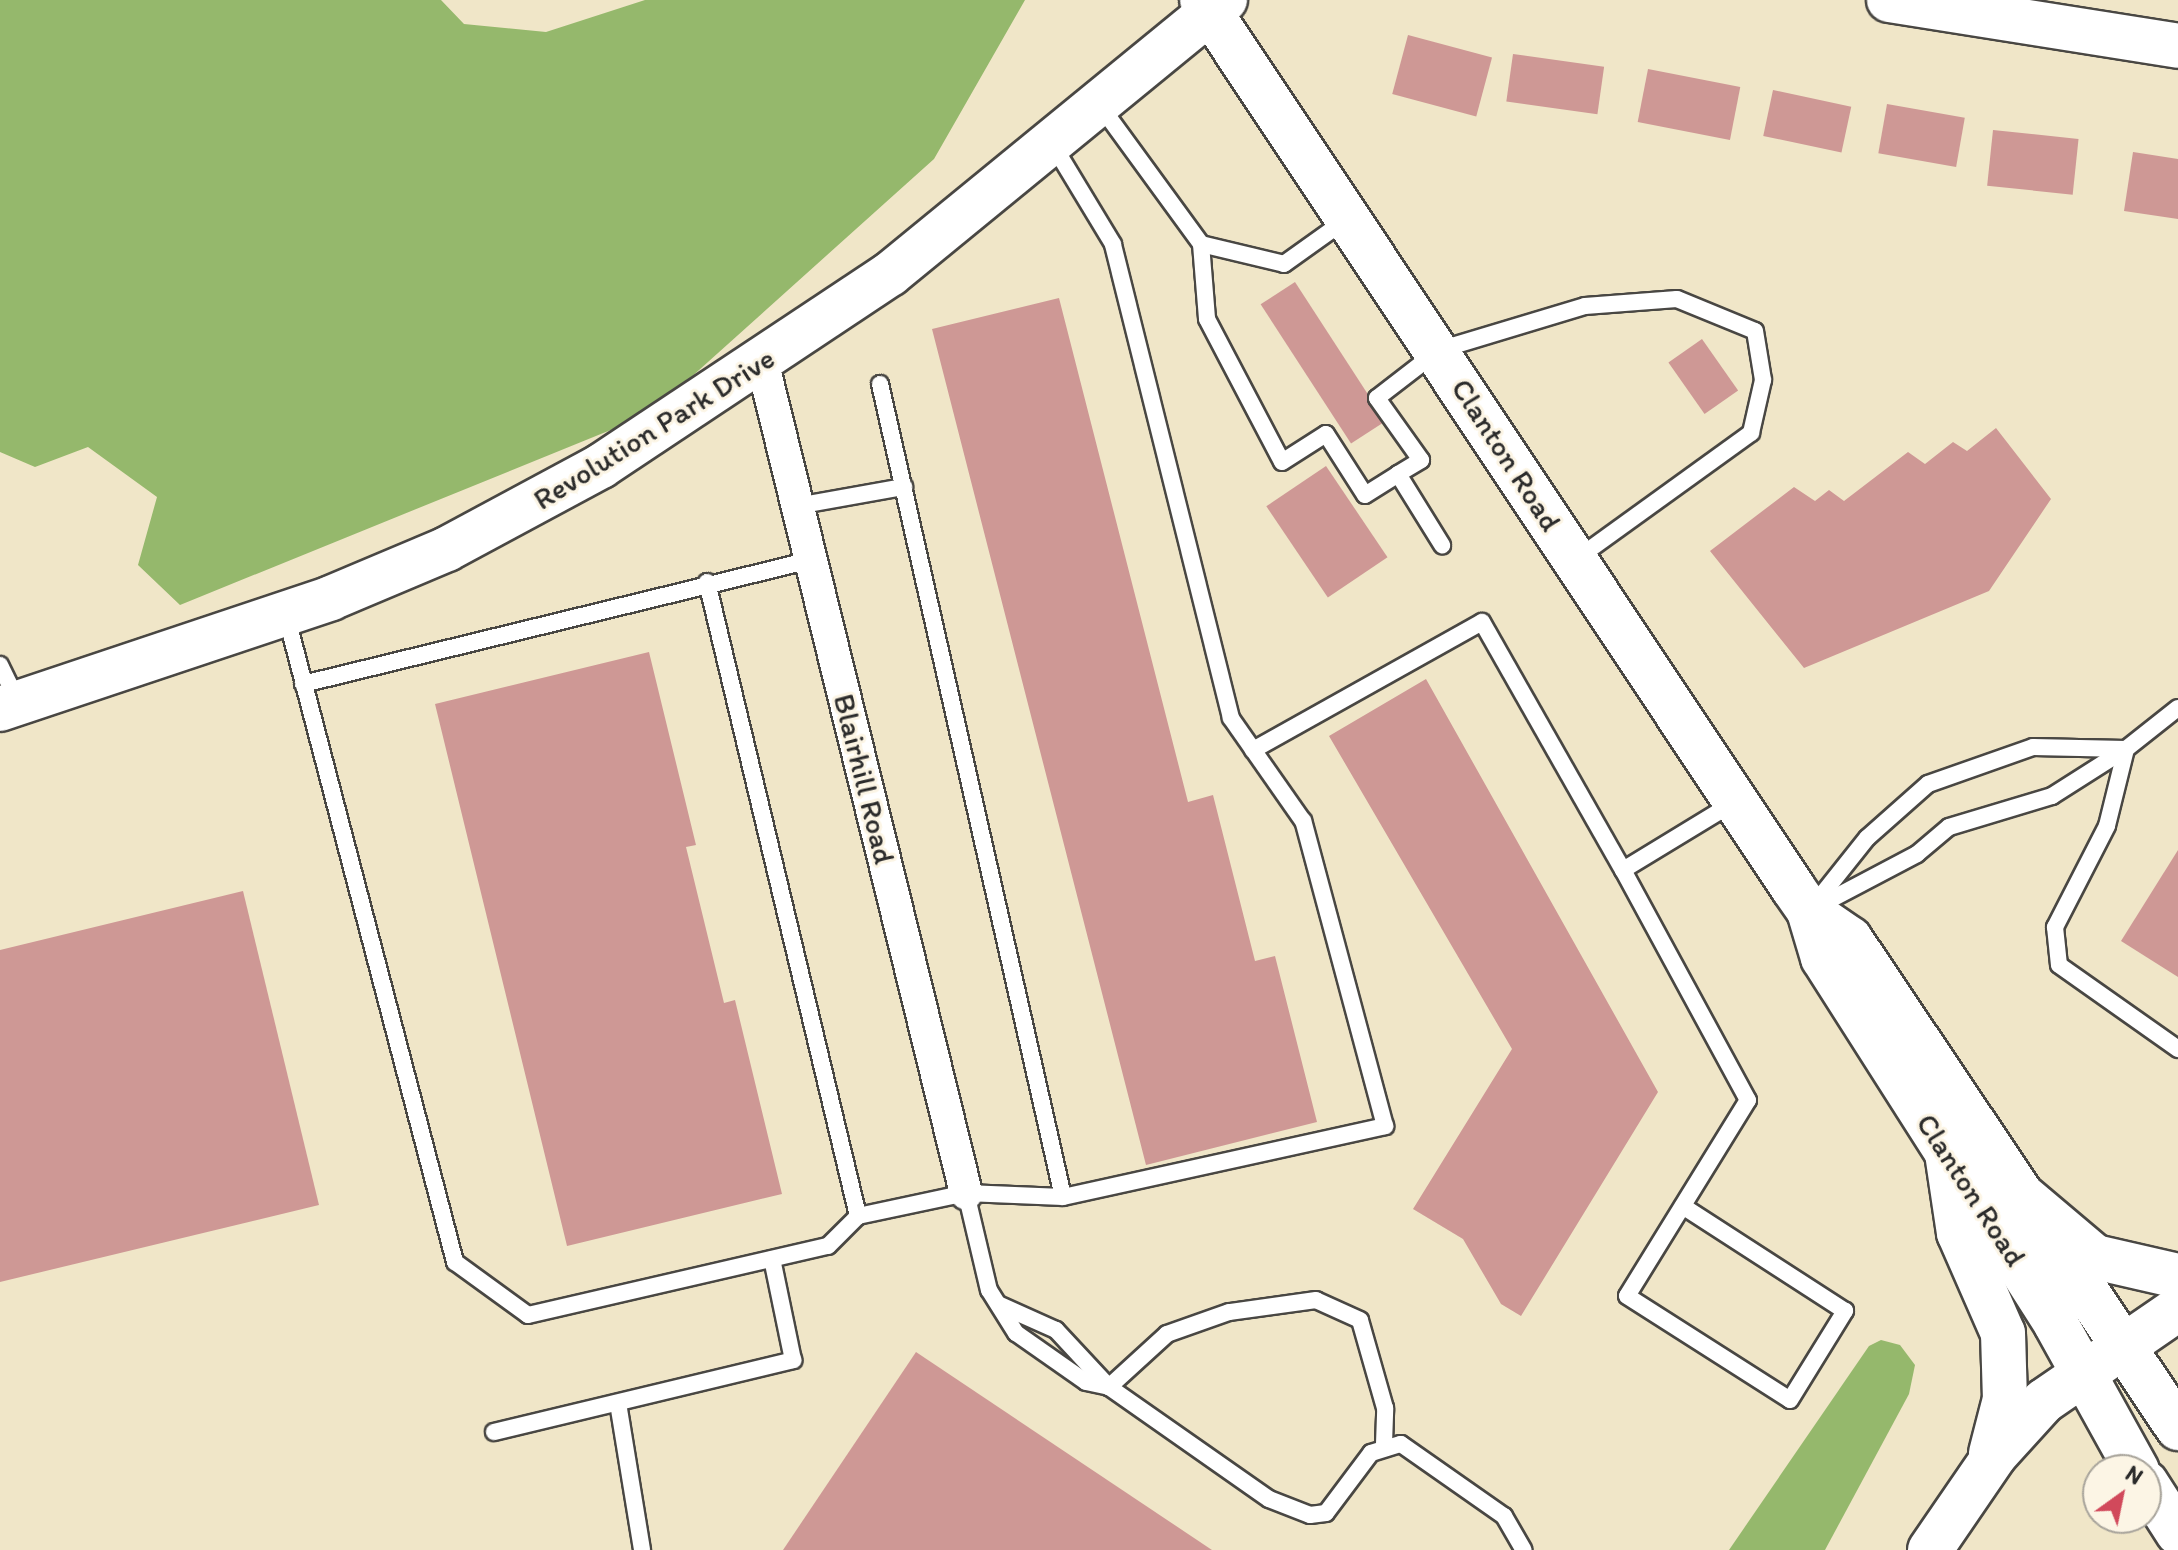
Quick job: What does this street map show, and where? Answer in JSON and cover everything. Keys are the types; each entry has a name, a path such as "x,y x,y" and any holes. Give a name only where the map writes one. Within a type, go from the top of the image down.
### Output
{"main road":[{"path":"1889,0 2178,46"},
{"name":"Revolution Park Drive","path":"6,692 285,614 502,521 763,365 1052,143 1212,4"},
{"name":"Clanton Road","path":"1212,4 1574,561 1809,911 1823,958 2083,1370 2128,1454"},
{"name":"Clanton Road","path":"1809,911 1850,939 2178,1428"},
{"path":"1947,1153 1959,1233 2003,1333 2005,1399 1984,1470"},
{"path":"2024,1197 2095,1257 2178,1276"},
{"path":"1930,1550 1984,1470 2027,1417 2122,1341 2178,1309"},
{"path":"2162,1508 2178,1533"}],"street":[{"name":"Blairhill Road","path":"763,365 966,1193"}],"lane":[{"path":"1098,103 1201,244 1207,319 1282,462 1326,434 1365,495 1421,460 1377,398 1439,350 1585,306 1677,299 1755,331 1763,380 1751,433 1574,561"},
{"path":"285,614 455,1262 528,1315 828,1246 858,1216 966,1193 1063,1197 1385,1126 1303,821 1231,718 1113,244 1052,143"},
{"path":"1201,244 1284,264 1349,218"},
{"path":"880,384 1063,1197"},
{"path":"1398,474 1442,545"},
{"path":"797,506 904,487"},
{"path":"303,684 707,582 811,560"},
{"path":"707,582 858,1216"},
{"path":"1253,750 1482,622 1623,870 1748,1100 1627,1296 1790,1400 1845,1311 1683,1206"},
{"path":"1809,911 1917,854 1949,827 2052,796 2126,749 2178,708"},
{"path":"1809,911 1867,838 1928,784 2033,747 2126,749"},
{"path":"2126,749 2107,826 2055,927 2059,965 2178,1049"},
{"path":"1623,870 1736,801"},
{"path":"966,1193 989,1290 1000,1305 1033,1348 1086,1382 1109,1387"},
{"path":"494,1432 793,1360 772,1259"},
{"path":"1000,1305 1056,1330 1109,1387 1269,1499 1310,1515 1326,1513 1384,1444 1385,1408 1360,1320 1316,1300 1229,1312 1167,1334 1109,1387"},
{"path":"618,1403 642,1550"},
{"path":"1384,1444 1418,1451 1504,1516 1524,1550"}],"green space":[{"path":"0,0 441,0 464,24 546,32 645,0 1025,0 934,159 650,414 180,605 138,565 157,497 88,447 35,467 0,452"},
{"path":"1881,1340 1900,1345 1915,1365 1909,1394 1825,1550 1729,1550 1869,1346"}],"building":[{"path":"1408,35 1492,58 1476,116 1392,94"},
{"path":"1513,54 1604,67 1597,114 1506,102"},
{"path":"1648,69 1740,87 1730,140 1638,122"},
{"path":"1773,90 1851,107 1841,153 1763,136"},
{"path":"1887,104 1965,118 1956,167 1878,153"},
{"path":"1993,130 2079,139 2073,195 1987,186"},
{"path":"2133,152 2178,159 2178,219 2124,211"},
{"path":"1295,282 1385,421 1351,444 1261,304"},
{"path":"1059,298 1188,802 1213,795 1255,961 1275,956 1317,1122 1146,1165 932,329"},
{"path":"1702,339 1738,391 1705,414 1668,363"},
{"path":"1996,428 2051,499 1989,591 1804,668 1710,551 1794,487 1815,501 1829,490 1844,501 1908,452 1925,464 1953,442 1967,451"},
{"path":"1326,466 1388,557 1328,597 1266,506"},
{"path":"649,652 696,845 686,847 724,1003 735,1000 782,1194 567,1246 435,704"},
{"path":"1426,679 1658,1092 1521,1316 1501,1304 1463,1239 1413,1209 1512,1049 1329,736"},
{"path":"2178,850 2178,977 2121,941"},
{"path":"243,891 319,1205 0,1282 0,950"},
{"path":"916,1352 1212,1550 783,1550"}]}
